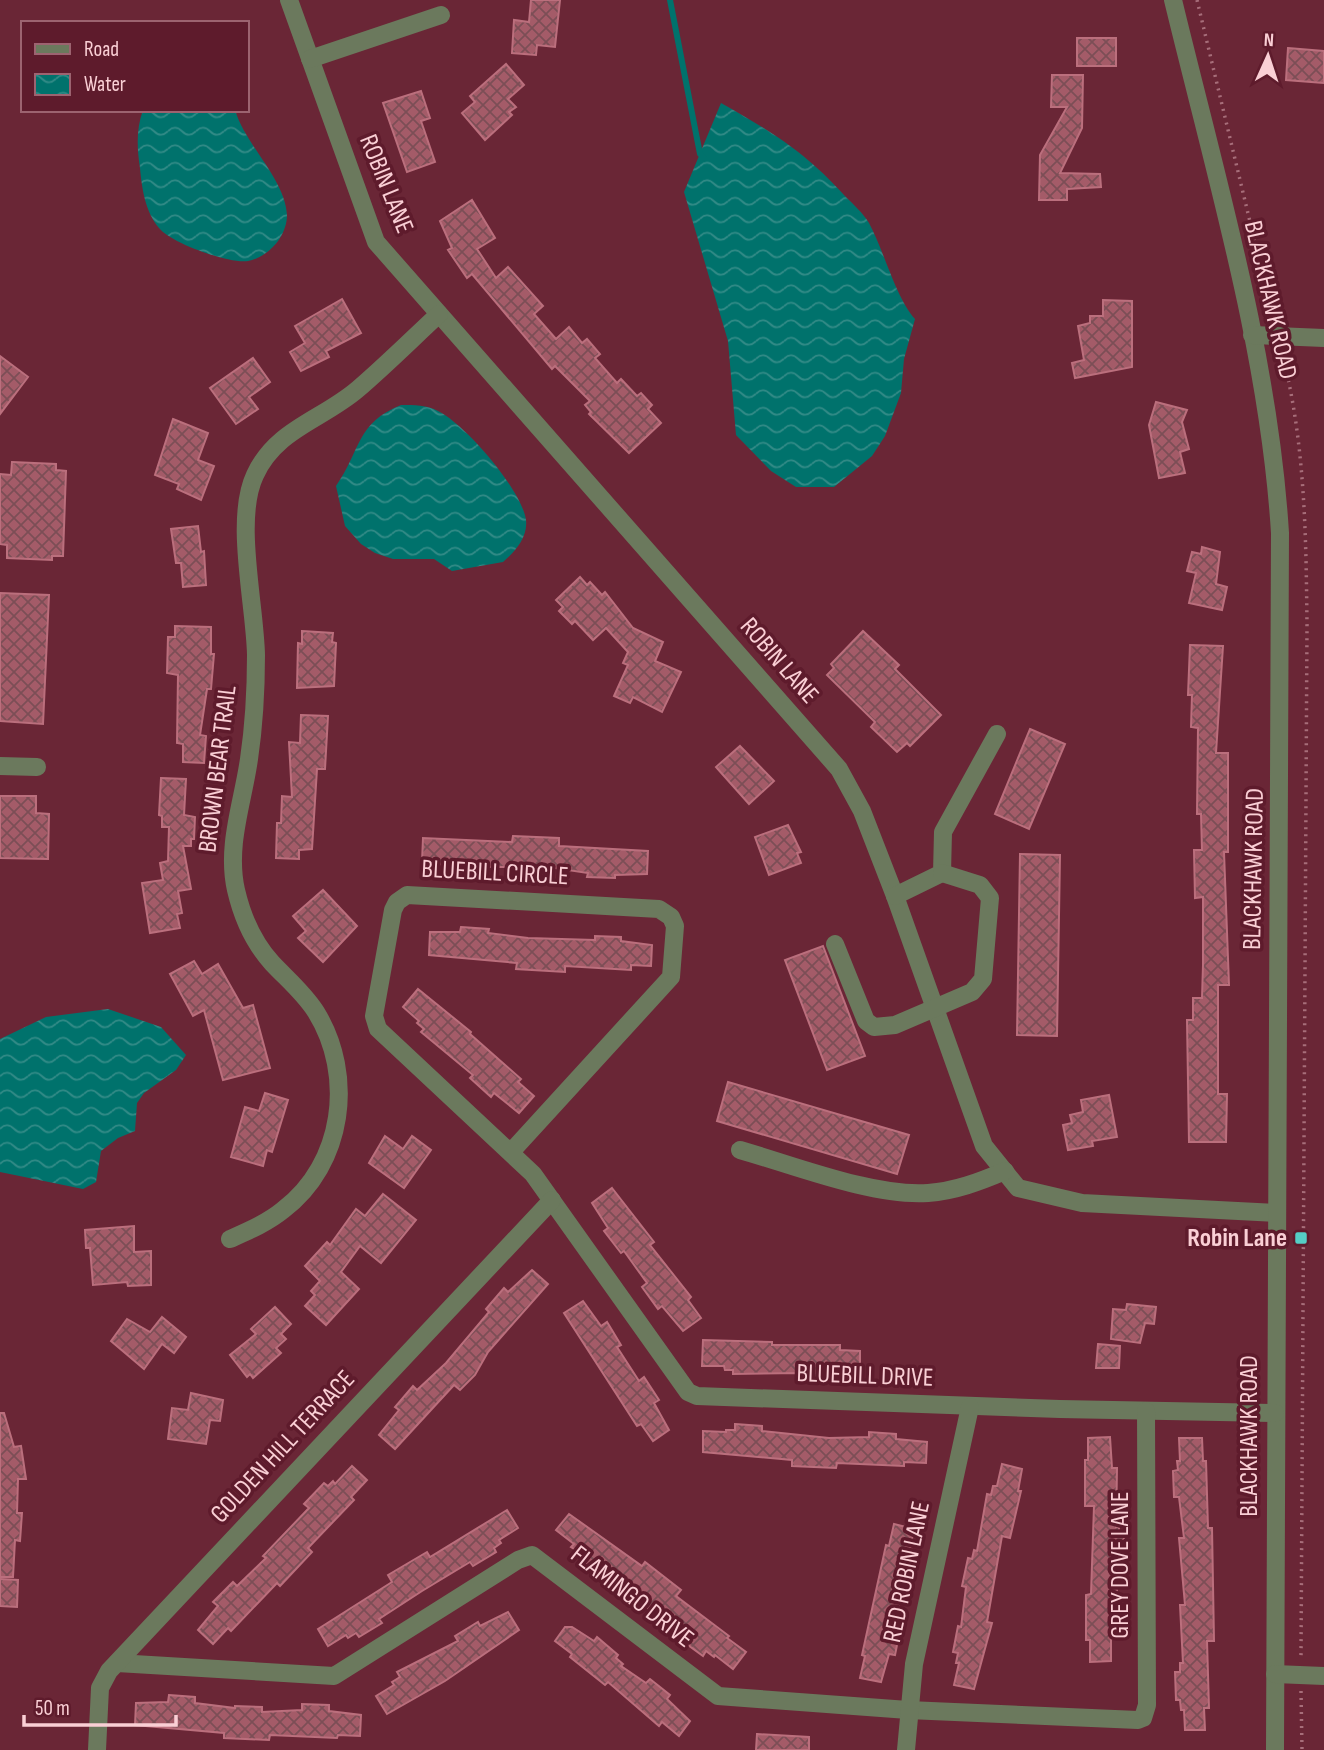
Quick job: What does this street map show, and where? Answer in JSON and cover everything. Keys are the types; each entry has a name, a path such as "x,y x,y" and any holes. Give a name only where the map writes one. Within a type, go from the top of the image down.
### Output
{"street":[{"name":"ROBIN LANE","path":"289,0 376,242 839,769 862,811 895,896 984,1146 1004,1171 1018,1188 1082,1203 1275,1213"},
{"name":"BLACKHAWK ROAD","path":"1173,0 1252,335 1269,423 1280,533 1282,712 1275,1213 1275,1750"},
{"path":"310,59 442,15"},
{"name":"BROWN BEAR TRAIL","path":"230,1239 284,1210 310,1183 328,1151 340,1098 337,1064 323,1024 303,994 259,946 244,917 235,887 233,847 255,708 256,656 246,527 248,494 260,464 281,439 336,406 358,389 439,314"},
{"path":"1252,335 1324,338"},
{"path":"942,873 943,832 997,734"},
{"path":"0,766 37,767"},
{"path":"835,944 866,1021 874,1027 895,1025 934,1006 972,992 983,979 990,898 980,885 942,873 895,896"},
{"name":"BLUEBILL CIRCLE","path":"511,1152 668,982 674,970 675,948 671,917 659,909 407,895 397,902 393,910 375,1023 511,1152 552,1200"},
{"path":"740,1150 887,1191 926,1194 967,1187 1004,1171"},
{"name":"BLUEBILL DRIVE","path":"552,1200 678,1380 697,1396 970,1407 1275,1413"},
{"name":"GOLDEN HILL TERRACE","path":"97,1750 101,1683 117,1663 552,1200"},
{"name":"RED ROBIN LANE","path":"905,1750 914,1664 970,1407"},
{"name":"GREY DOVE LANE","path":"1143,1718 1147,1705 1146,1411"},
{"name":"FLAMINGO DRIVE","path":"117,1663 334,1676 518,1560 532,1555 718,1696 908,1710 1107,1720 1143,1718"},
{"path":"1275,1674 1324,1676"}],"water":[{"path":"721,103 772,133 801,154 861,212 875,234 902,299 915,319 904,359 901,393 885,436 872,456 834,487 796,487 771,471 736,435 728,341 684,192"},
{"path":"142,112 236,112 247,137 273,175 285,202 287,215 284,230 270,250 256,259 239,261 187,246 165,234 154,221 145,200 138,154 139,124"},
{"path":"401,405 429,408 449,418 477,443 504,476 522,507 526,526 520,544 503,562 452,571 434,559 393,559 375,553 361,544 345,526 336,486 367,429 386,412"},
{"path":"108,1009 161,1027 186,1055 176,1070 144,1093 137,1103 135,1131 118,1138 101,1151 96,1182 83,1189 0,1172 0,1039 46,1017"}],"building":[{"path":"531,0 560,0 555,47 537,45 536,55 512,53 514,20 529,22"},
{"path":"1077,38 1116,38 1116,66 1077,66"},
{"path":"1288,48 1324,51 1324,83 1286,80"},
{"path":"506,64 524,85 508,99 516,107 509,112 512,115 485,140 462,113 475,102 470,96"},
{"path":"1052,75 1083,75 1082,128 1060,173 1100,174 1101,187 1067,189 1067,200 1039,200 1040,155 1067,107 1051,107"},
{"path":"421,91 430,118 421,121 435,162 407,172 383,103"},
{"path":"472,200 495,238 477,249 496,278 508,267 543,306 534,314 556,339 569,327 582,343 587,339 600,354 595,358 617,383 621,379 637,396 641,393 652,405 648,409 661,423 629,453 589,414 591,412 585,405 590,401 555,366 552,369 472,274 467,278 448,250 452,248 440,221"},
{"path":"342,299 361,333 326,351 329,357 301,371 290,352 305,343 295,326"},
{"path":"1103,300 1132,301 1132,367 1075,378 1072,363 1084,360 1078,326 1090,323 1090,316 1103,316"},
{"path":"0,356 28,377 0,414"},
{"path":"253,358 270,382 249,397 258,409 236,424 210,388"},
{"path":"1156,402 1187,410 1182,422 1189,449 1180,452 1185,473 1159,478 1149,425"},
{"path":"173,419 208,433 198,460 214,466 201,500 177,489 179,484 155,475"},
{"path":"12,462 56,464 56,470 66,471 63,556 52,556 52,560 7,558 7,545 0,544 0,474 11,475"},
{"path":"198,526 201,552 204,551 206,585 183,587 181,563 176,563 171,529"},
{"path":"1202,547 1220,552 1216,584 1227,587 1222,610 1189,603 1196,573 1187,571 1192,552 1201,554"},
{"path":"580,577 587,585 590,582 602,595 605,592 633,628 663,642 655,661 681,672 662,712 633,697 630,703 614,696 628,665 623,663 628,652 606,628 593,640 575,621 572,624 559,611 563,607 556,600"},
{"path":"0,593 49,595 43,724 0,721"},
{"path":"175,626 211,627 211,654 214,654 211,689 207,689 200,735 206,736 204,763 183,762 183,744 177,743 178,675 167,673 168,637 175,637"},
{"path":"302,631 333,633 332,642 336,643 334,686 297,688 298,643 302,644"},
{"path":"863,631 899,665 895,669 941,715 910,746 907,743 897,752 871,727 875,722 827,675 834,668 831,664"},
{"path":"1190,645 1223,646 1216,753 1228,753 1228,852 1224,852 1229,985 1218,985 1218,1094 1227,1094 1226,1142 1189,1142 1187,1020 1193,1020 1193,998 1202,998 1203,965 1203,897 1195,898 1194,850 1202,850 1201,814 1197,814 1198,728 1191,727 1192,695 1188,695"},
{"path":"301,715 328,716 325,769 317,769 312,849 299,850 299,859 276,858 277,823 281,823 282,796 292,797 289,742 300,743"},
{"path":"1030,729 1065,744 1029,829 995,814"},
{"path":"740,746 774,781 749,804 716,767"},
{"path":"161,778 186,779 184,815 195,817 194,839 191,839 191,846 183,846 191,889 178,891 182,913 177,914 180,928 150,933 142,883 163,880 160,863 168,861 169,827 162,827 162,816 159,815"},
{"path":"0,796 36,796 36,813 49,814 48,859 0,858"},
{"path":"788,825 801,852 797,853 801,863 769,875 755,837"},
{"path":"513,836 559,838 559,846 648,851 647,874 615,875 615,878 587,877 588,873 548,867 482,867 482,871 453,869 454,866 422,862 423,838 512,842"},
{"path":"1020,854 1060,855 1057,1036 1017,1035"},
{"path":"323,890 357,926 323,962 298,938 306,931 293,916"},
{"path":"461,927 489,929 488,933 528,938 595,940 595,936 621,937 621,941 652,945 651,966 631,965 631,970 565,966 565,972 516,969 517,963 429,955 430,932 460,932"},
{"path":"823,946 865,1056 827,1070 785,960"},
{"path":"194,961 202,974 218,964 243,1008 253,1005 270,1068 223,1080 204,1010 193,1016 170,974"},
{"path":"418,989 471,1032 470,1034 521,1079 518,1082 534,1096 519,1113 494,1093 491,1097 470,1078 473,1075 421,1032 424,1029 417,1023 419,1021 403,1007"},
{"path":"728,1082 909,1135 897,1174 717,1121"},
{"path":"265,1093 288,1100 272,1152 267,1150 263,1166 231,1157 245,1107 259,1111"},
{"path":"1109,1095 1117,1137 1092,1141 1093,1146 1068,1150 1063,1125 1072,1123 1070,1115 1083,1112 1081,1100"},
{"path":"385,1136 403,1149 412,1136 431,1150 404,1188 369,1163"},
{"path":"612,1188 654,1242 650,1245 691,1297 688,1300 701,1318 683,1331 662,1306 658,1309 642,1287 647,1283 624,1251 621,1253 604,1231 608,1228 592,1203"},
{"path":"383,1194 416,1220 381,1263 360,1246 341,1272 359,1289 326,1325 305,1306 315,1295 311,1291 320,1281 305,1266 327,1242 330,1245 356,1209 365,1216"},
{"path":"134,1226 134,1252 151,1251 151,1285 128,1286 127,1282 93,1285 90,1248 86,1248 85,1230"},
{"path":"532,1270 548,1284 488,1352 475,1375 460,1390 454,1385 395,1449 379,1435 399,1410 395,1407 413,1386 417,1390 446,1363 489,1312 486,1309 504,1288 508,1292"},
{"path":"583,1301 601,1326 607,1322 621,1345 617,1347 639,1381 644,1377 659,1400 654,1403 669,1430 653,1441 641,1424 637,1426 564,1313"},
{"path":"1127,1304 1156,1307 1154,1324 1145,1323 1140,1343 1111,1339 1113,1309 1126,1310"},
{"path":"275,1307 291,1324 281,1334 286,1339 276,1348 281,1353 253,1378 250,1374 247,1377 230,1355 256,1334 251,1329"},
{"path":"162,1317 186,1337 174,1353 162,1344 144,1369 111,1341 127,1319 150,1332"},
{"path":"703,1340 772,1342 772,1345 840,1345 840,1350 860,1351 860,1373 829,1374 829,1379 800,1378 800,1373 733,1374 733,1370 725,1370 724,1366 702,1366"},
{"path":"1098,1344 1120,1346 1119,1368 1096,1368"},
{"path":"191,1393 223,1400 220,1421 210,1420 206,1444 168,1439 172,1408 188,1410"},
{"path":"0,1413 4,1413 14,1447 21,1446 26,1479 18,1479 17,1513 22,1513 20,1541 15,1540 13,1577 0,1577"},
{"path":"735,1424 762,1426 762,1431 829,1438 869,1437 869,1432 896,1434 896,1439 927,1442 926,1463 904,1462 904,1466 837,1463 836,1468 792,1466 792,1460 703,1452 703,1431 726,1432 735,1430"},
{"path":"1110,1437 1112,1468 1117,1468 1116,1527 1119,1527 1119,1536 1124,1536 1124,1561 1119,1561 1116,1603 1120,1603 1119,1630 1115,1630 1115,1639 1111,1639 1111,1661 1090,1662 1090,1640 1086,1640 1086,1595 1091,1594 1094,1506 1085,1506 1085,1460 1088,1460 1088,1438"},
{"path":"1179,1438 1202,1438 1203,1461 1206,1461 1208,1528 1212,1528 1214,1641 1207,1641 1209,1708 1204,1708 1205,1730 1185,1730 1184,1710 1181,1710 1180,1700 1176,1700 1175,1672 1180,1672 1180,1663 1183,1663 1180,1605 1185,1605 1179,1538 1184,1538 1179,1497 1174,1497 1173,1471 1178,1470 1177,1461 1180,1461"},
{"path":"1002,1464 1022,1469 1018,1491 1021,1491 1010,1538 1002,1536 987,1622 992,1623 974,1689 954,1685 959,1663 956,1663 958,1653 953,1652 958,1626 961,1627 966,1587 962,1586 968,1558 972,1559 974,1550 977,1551 987,1494 991,1495 993,1486 997,1486"},
{"path":"352,1466 367,1480 351,1497 354,1500 308,1548 312,1552 280,1586 277,1583 231,1631 228,1628 213,1644 198,1630 218,1606 213,1602 233,1582 237,1586 266,1558 263,1556 309,1508 304,1504 324,1483 328,1486 333,1481 335,1484"},
{"path":"507,1510 518,1528 499,1540 501,1543 494,1548 496,1552 473,1566 470,1562 422,1591 379,1619 382,1623 359,1637 356,1633 348,1638 346,1635 328,1646 318,1629 392,1582 388,1575 427,1552 430,1557"},
{"path":"569,1514 642,1566 645,1562 681,1590 676,1596 746,1652 733,1669 706,1651 703,1656 681,1640 684,1635 677,1629 680,1626 654,1604 650,1610 631,1596 635,1590 600,1568 597,1572 576,1556 579,1552 571,1547 574,1544 556,1530"},
{"path":"894,1524 914,1529 910,1549 913,1550 911,1560 916,1561 910,1588 904,1586 893,1628 900,1630 895,1655 889,1654 881,1682 860,1678 865,1656 862,1655 886,1545 889,1546"},
{"path":"0,1579 18,1580 17,1607 0,1606"},
{"path":"508,1612 519,1630 445,1681 387,1714 376,1696 394,1685 392,1682 400,1677 397,1672 458,1641 455,1636 478,1622 480,1626"},
{"path":"565,1627 572,1627 594,1641 597,1637 618,1655 616,1658 623,1664 621,1666 646,1683 650,1679 670,1695 667,1699 690,1721 679,1736 662,1722 659,1726 608,1682 605,1685 570,1657 572,1654 555,1641"},
{"path":"169,1695 195,1697 195,1703 235,1708 262,1707 262,1712 302,1710 302,1704 329,1705 329,1711 361,1715 360,1736 338,1735 337,1738 270,1735 269,1740 224,1738 224,1733 135,1725 136,1703 168,1702"},
{"path":"757,1734 809,1737 809,1750 756,1750"}],"waterway":[{"path":"670,0 700,154 704,158"}],"place":[{"name":"Robin Lane","path":"1301,1238"}]}
